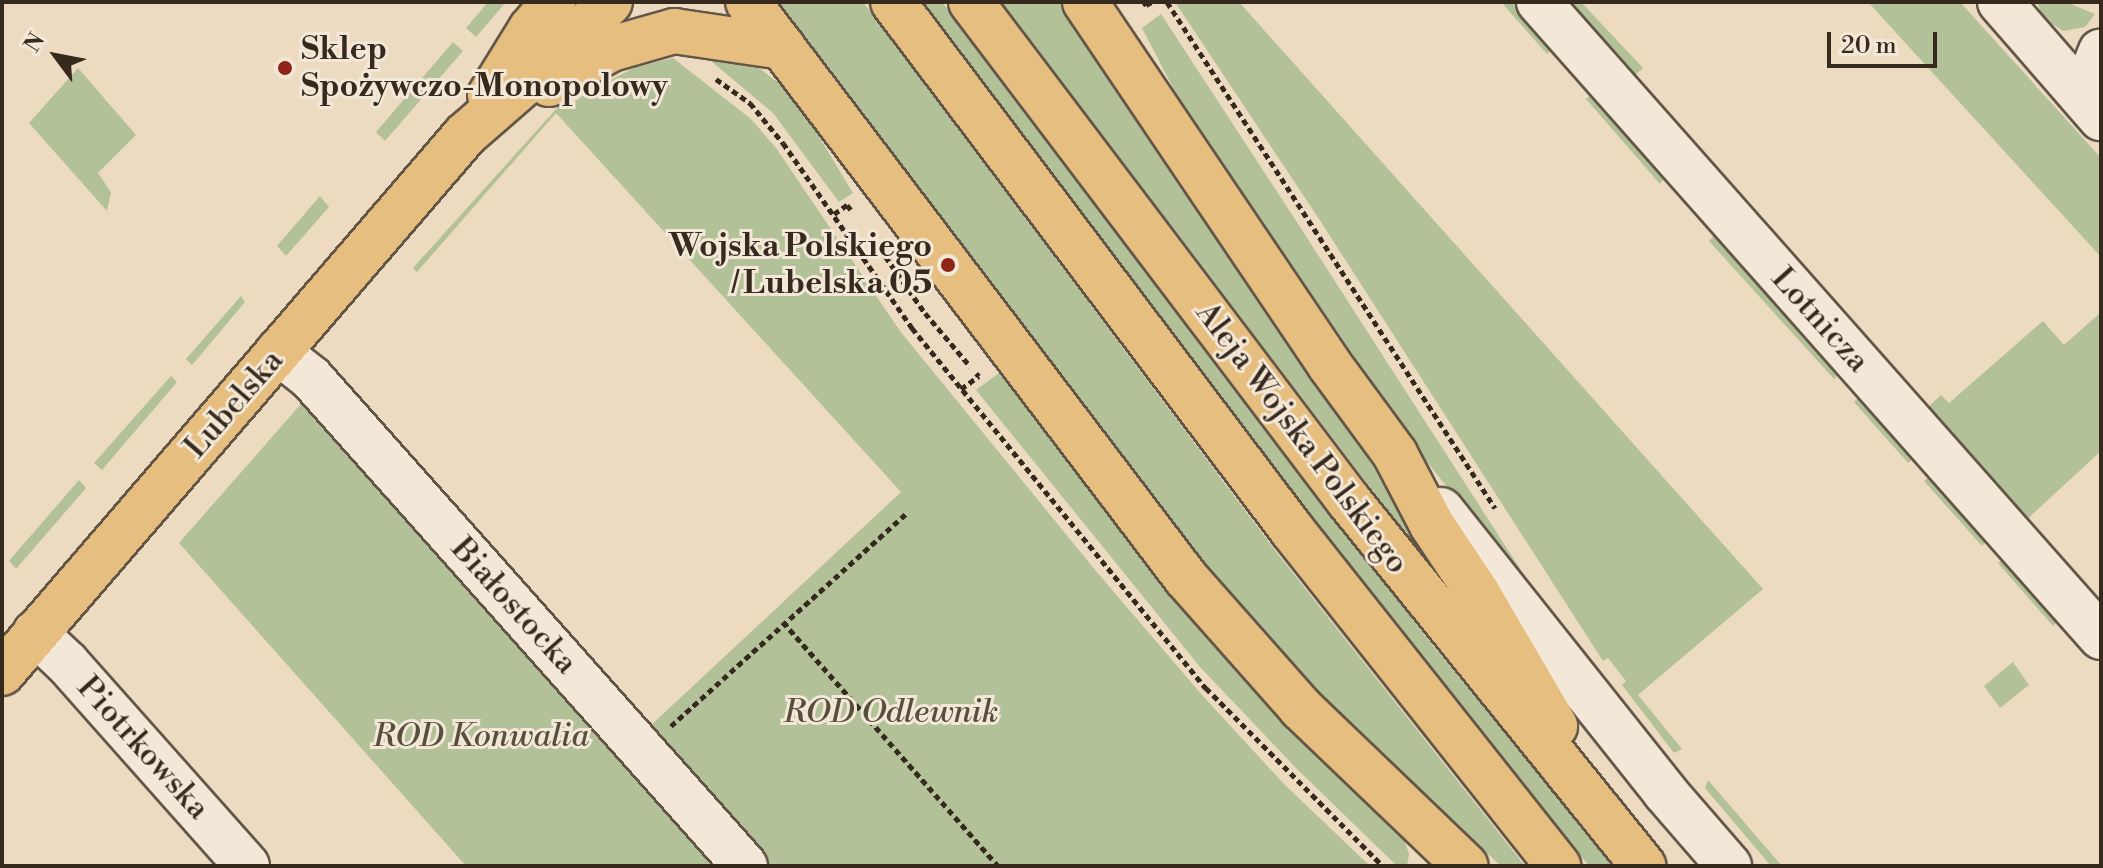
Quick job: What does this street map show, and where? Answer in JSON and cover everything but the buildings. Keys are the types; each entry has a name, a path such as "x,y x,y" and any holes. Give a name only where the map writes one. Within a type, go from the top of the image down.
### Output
{"main road":[{"name":"Lubelska","path":"465,135 531,29 554,2"},
{"name":"Lubelska","path":"2,673 465,135 559,53 610,2"},
{"path":"748,2 1186,578 1301,708 1466,866"},
{"name":"Aleja Wojska Polskiego","path":"893,2 1292,530 1558,866"},
{"name":"Aleja Wojska Polskiego","path":"971,2 1349,501 1635,857"},
{"path":"1085,2 1329,364 1395,454 1432,525 1478,594 1635,857"},
{"path":"465,135 582,65 634,41 686,30 783,47"}],"street":[{"name":"Lotnicza","path":"1539,2 2101,637"},
{"path":"2000,2 2094,108"},
{"path":"2094,108 2101,51"},
{"name":"Białostocka","path":"278,352 311,378 745,866"},
{"path":"1395,454 1665,792 1729,866"},
{"name":"Piotrkowska","path":"35,633 67,663 247,866"}],"path":[{"path":"1144,2 1146,5 1152,2"},
{"path":"1167,2 1502,519"},
{"path":"710,74 750,103 834,214 912,328 1206,688 1383,866"},
{"path":"834,214 847,205 856,216"},
{"path":"864,227 925,313 979,376 961,389"},
{"path":"644,751 907,513"},
{"path":"783,622 998,866"}],"green space":[{"path":"488,2 506,2 476,37 466,28"},
{"path":"779,2 863,2 1277,553 1525,866 1501,866 1467,835 1326,700 1228,593"},
{"path":"922,2 942,2 1426,637 1614,866 1589,866 1423,663"},
{"path":"1001,2 1060,2 1454,586 1462,608"},
{"path":"1175,2 1239,2 1763,589 1638,695 1682,749 1674,753 1622,685 1626,681 1608,658 1603,661 1321,222"},
{"path":"1501,2 1518,2 1556,45 1547,54"},
{"path":"1562,2 1581,2 1643,68 1631,79"},
{"path":"1868,2 1960,2 2101,158 2101,257"},
{"path":"2037,2 2066,2 2095,14 2085,27 2063,31 2043,18"},
{"path":"1161,14 1553,620 1423,457 1181,103 1142,28"},
{"path":"453,42 463,51 385,141 376,132"},
{"path":"705,56 751,62 780,84 809,120 853,193 839,202 773,113"},
{"name":"ROD Odlewnik","path":"673,58 751,119 776,148 900,331 1096,571 1202,695 1285,785 1370,866 768,866 657,740 648,728 901,492 556,113 417,272 413,268 557,108 567,101 570,105 592,89 636,67"},
{"path":"78,68 136,135 98,173 111,192 107,211 29,123"},
{"path":"1596,90 1670,171 1660,184 1586,99"},
{"path":"320,196 329,207 286,256 277,246"},
{"path":"1720,229 1844,370 1834,379 1709,241"},
{"path":"241,296 245,302 192,365 186,359"},
{"path":"2100,313 2101,451 2025,521 1925,410 1941,395 1949,403 2043,321 2064,345"},
{"path":"999,373 1018,390 1402,833 1409,854 1407,866 1397,866 1296,768 1200,667 976,390"},
{"path":"171,376 177,382 102,470 94,463"},
{"path":"1865,391 1918,454 1908,463 1854,402"},
{"name":"ROD Konwalia","path":"308,396 725,866 466,866 179,543"},
{"path":"1934,472 1992,535 1982,546 1924,481"},
{"path":"79,480 86,488 16,569 9,561"},
{"path":"2010,554 2067,613 2053,626 1998,563"},
{"path":"2013,662 2029,685 2000,708 1984,686"},
{"path":"1708,780 1782,866 1771,866 1705,788"}],"place":[{"name":"Sklep Spożywczo-Monopolowy","path":"285,68"},
{"name":"Wojska Polskiego / Lubelska 05","path":"948,265"}]}
